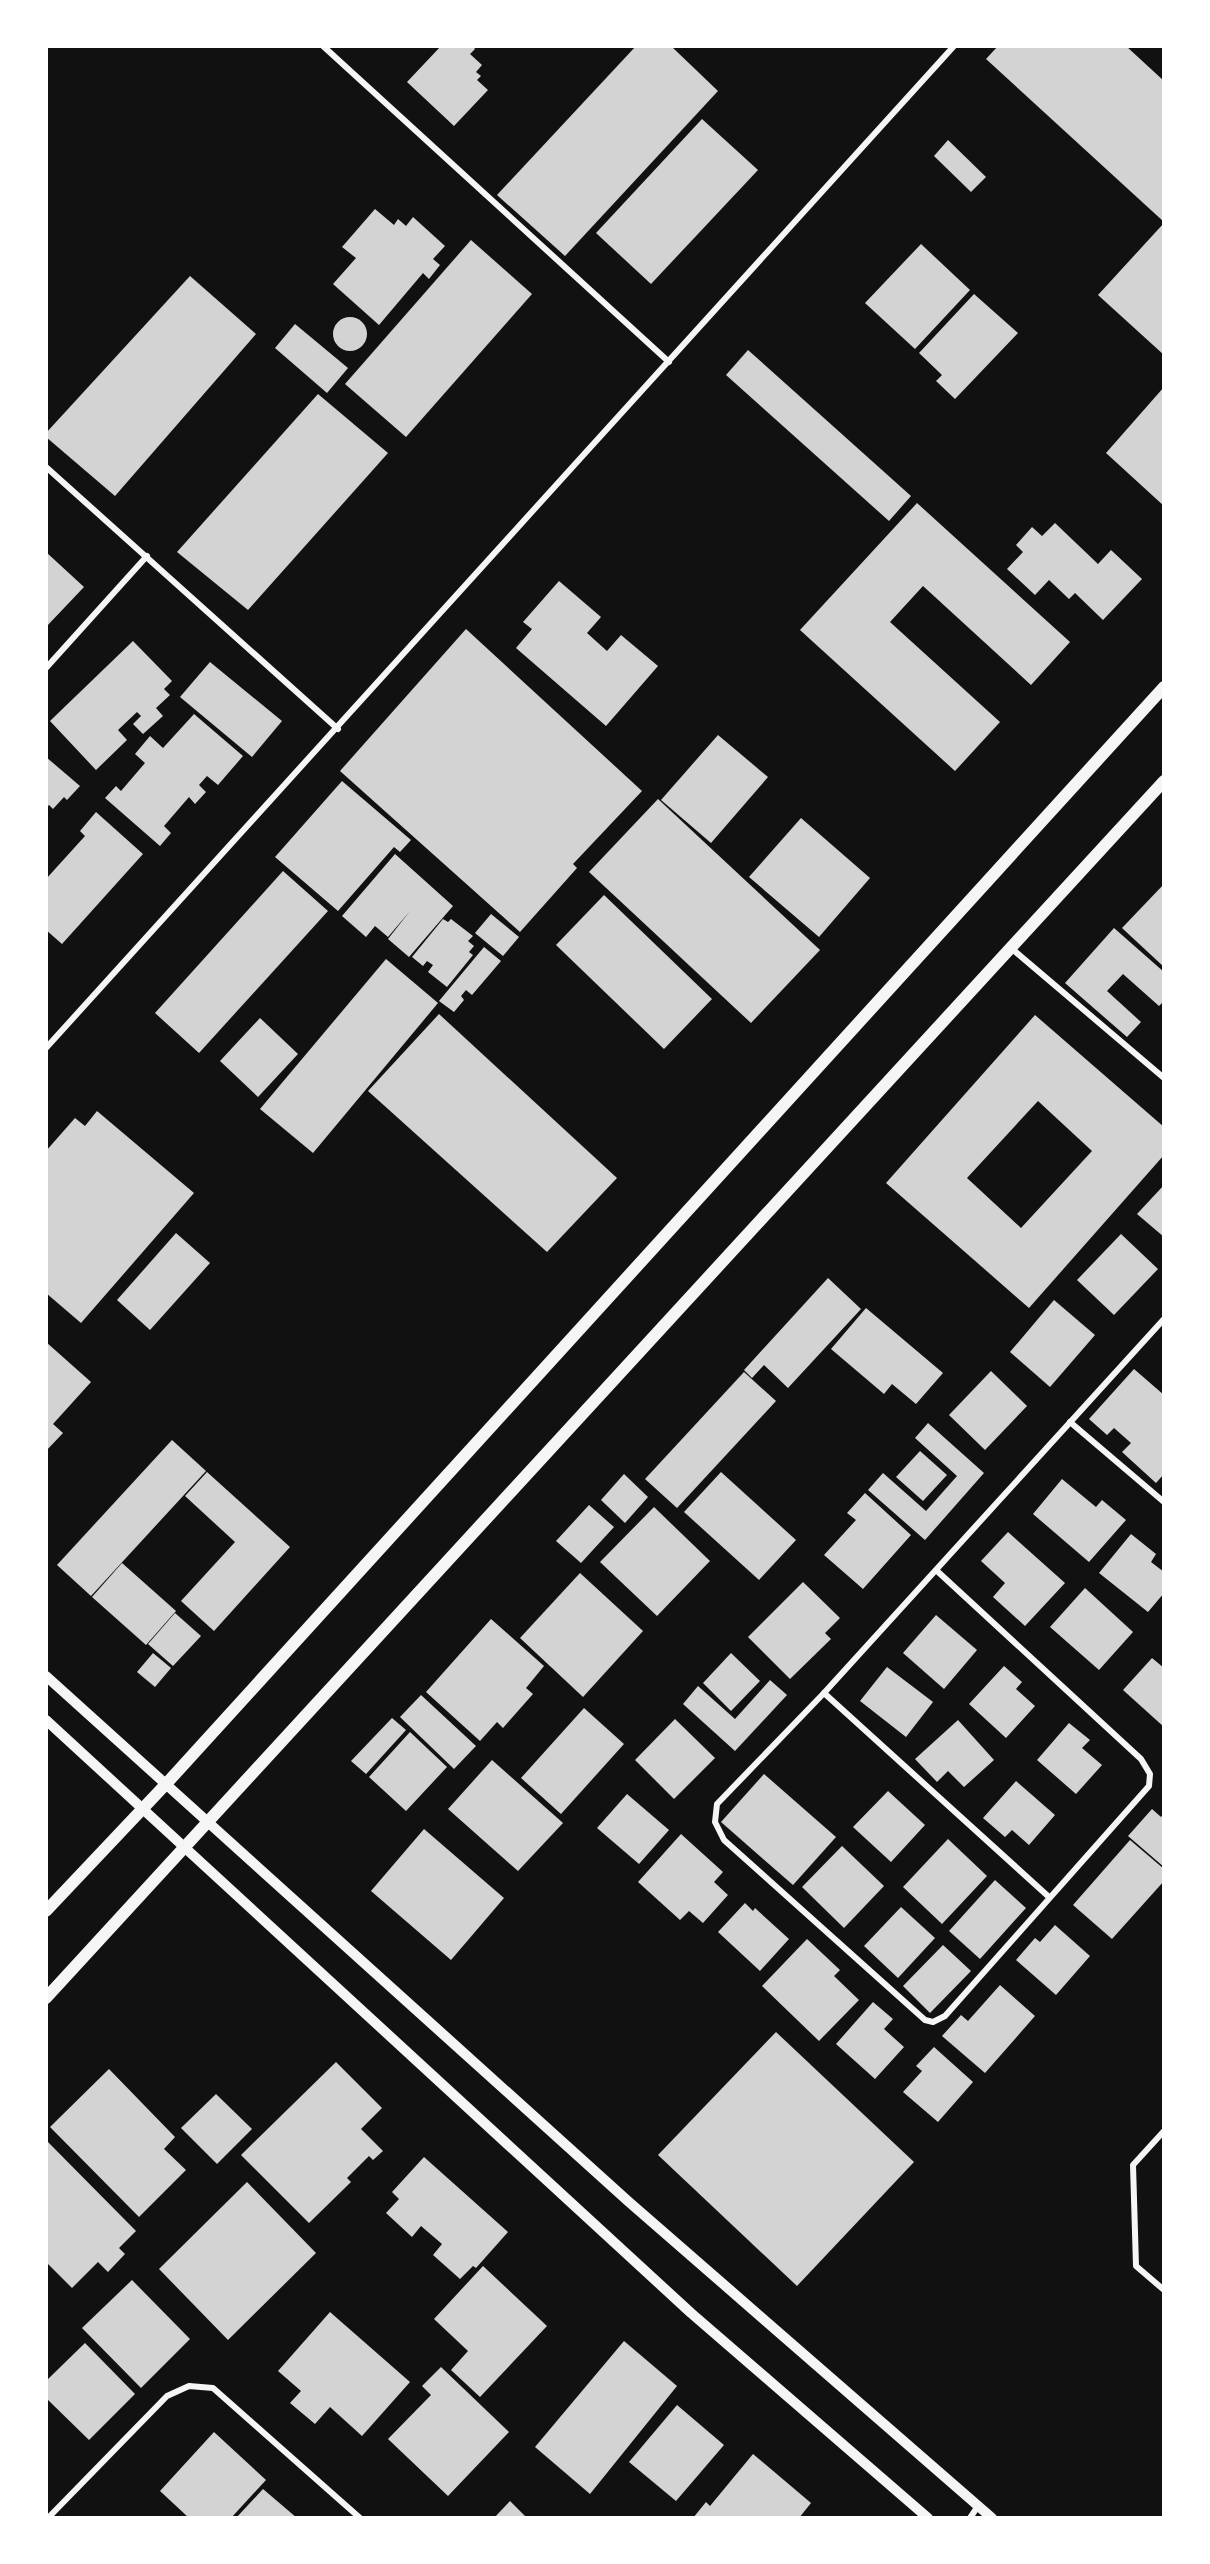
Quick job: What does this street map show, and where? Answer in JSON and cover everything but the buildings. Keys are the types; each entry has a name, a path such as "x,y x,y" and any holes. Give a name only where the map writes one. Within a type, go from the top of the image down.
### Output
{"main road":[{"path":"46,1911 166,1784 1164,687"},
{"path":"46,1998 1164,781"}],"street":[{"path":"323,46 669,362"},
{"path":"46,1048 338,729 954,46"},
{"path":"46,467 338,729"},
{"path":"46,668 147,556"},
{"path":"1010,947 1164,1078"},
{"path":"936,1570 1141,1759 1150,1774 1149,1786 945,2016 933,2022 925,2020 724,1840 715,1822 717,1804 824,1693 1164,1319"},
{"path":"1070,1422 1164,1502"},
{"path":"46,1676 629,2202 992,2517"},
{"path":"824,1693 1049,1897"},
{"path":"46,1720 186,1846 682,2305 928,2517"},
{"path":"1164,2131 1133,2165 1136,2266 1164,2290"},
{"path":"48,2517 167,2396 189,2386 213,2388 360,2517"},
{"path":"970,2517 979,2505"}]}
